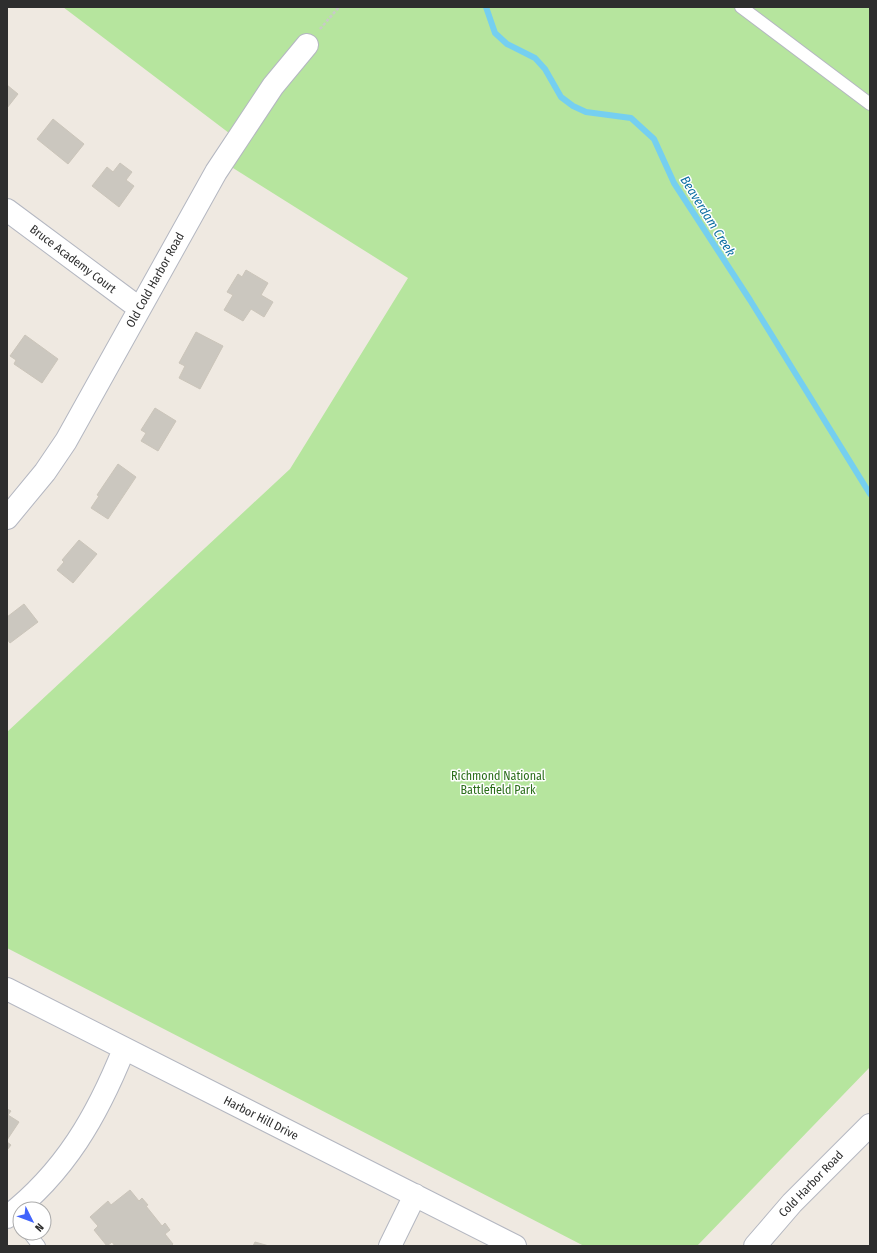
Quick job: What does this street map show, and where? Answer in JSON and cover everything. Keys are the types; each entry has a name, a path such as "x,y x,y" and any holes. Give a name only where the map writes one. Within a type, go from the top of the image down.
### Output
{"street":[{"name":"Old Cold Harbor Road","path":"7,518 45,472 66,441 216,172 273,86 307,45"},
{"name":"Bruce Academy Court","path":"7,210 139,308"},
{"name":"Harbor Hill Drive","path":"7,989 515,1246"},
{"path":"28,1201 63,1163 84,1132 107,1092 124,1049"},
{"name":"Cold Harbor Road","path":"755,1246 792,1203 870,1125"},
{"path":"390,1246 415,1195"}],"lane":[{"path":"741,7 870,104"}],"path":[{"path":"307,45 339,7"}],"green space":[{"name":"Richmond National Battlefield Park","path":"63,7 870,7 870,1067 697,1246 584,1246 7,948 7,732 290,469 408,278 233,168 229,133"}],"building":[{"path":"7,85 18,94 7,108"},
{"path":"53,119 84,144 68,164 37,139"},
{"path":"120,163 132,172 126,180 134,186 119,207 92,186 107,167 113,172"},
{"path":"246,270 268,283 261,295 273,302 264,317 251,309 243,321 224,310 233,295 227,292 238,274 242,277"},
{"path":"196,332 223,346 200,389 179,378 185,366 179,363"},
{"path":"25,335 58,359 42,383 14,364 16,360 10,356"},
{"path":"155,408 176,421 158,451 141,441 146,433 141,430"},
{"path":"118,464 136,477 108,519 91,508 99,496 97,495"},
{"path":"79,540 97,554 73,583 57,570 64,562 62,560"},
{"path":"24,604 38,622 10,643 7,639 7,617"},
{"path":"7,1109 11,1111 8,1115 19,1122 7,1140"},
{"path":"7,1142 11,1145 7,1150"},
{"path":"130,1190 139,1201 142,1198 148,1205 146,1206 162,1226 165,1223 170,1230 165,1234 173,1244 171,1246 115,1246 112,1242 107,1246 94,1230 98,1226 90,1217 108,1201 111,1205"},
{"path":"255,1242 269,1246 253,1246"}],"waterway":[{"name":"Beaverdam Creek","path":"486,7 495,33 507,44 535,58 545,69 561,97 573,106 586,112 631,118 654,139 674,183 750,300 870,494"}]}
